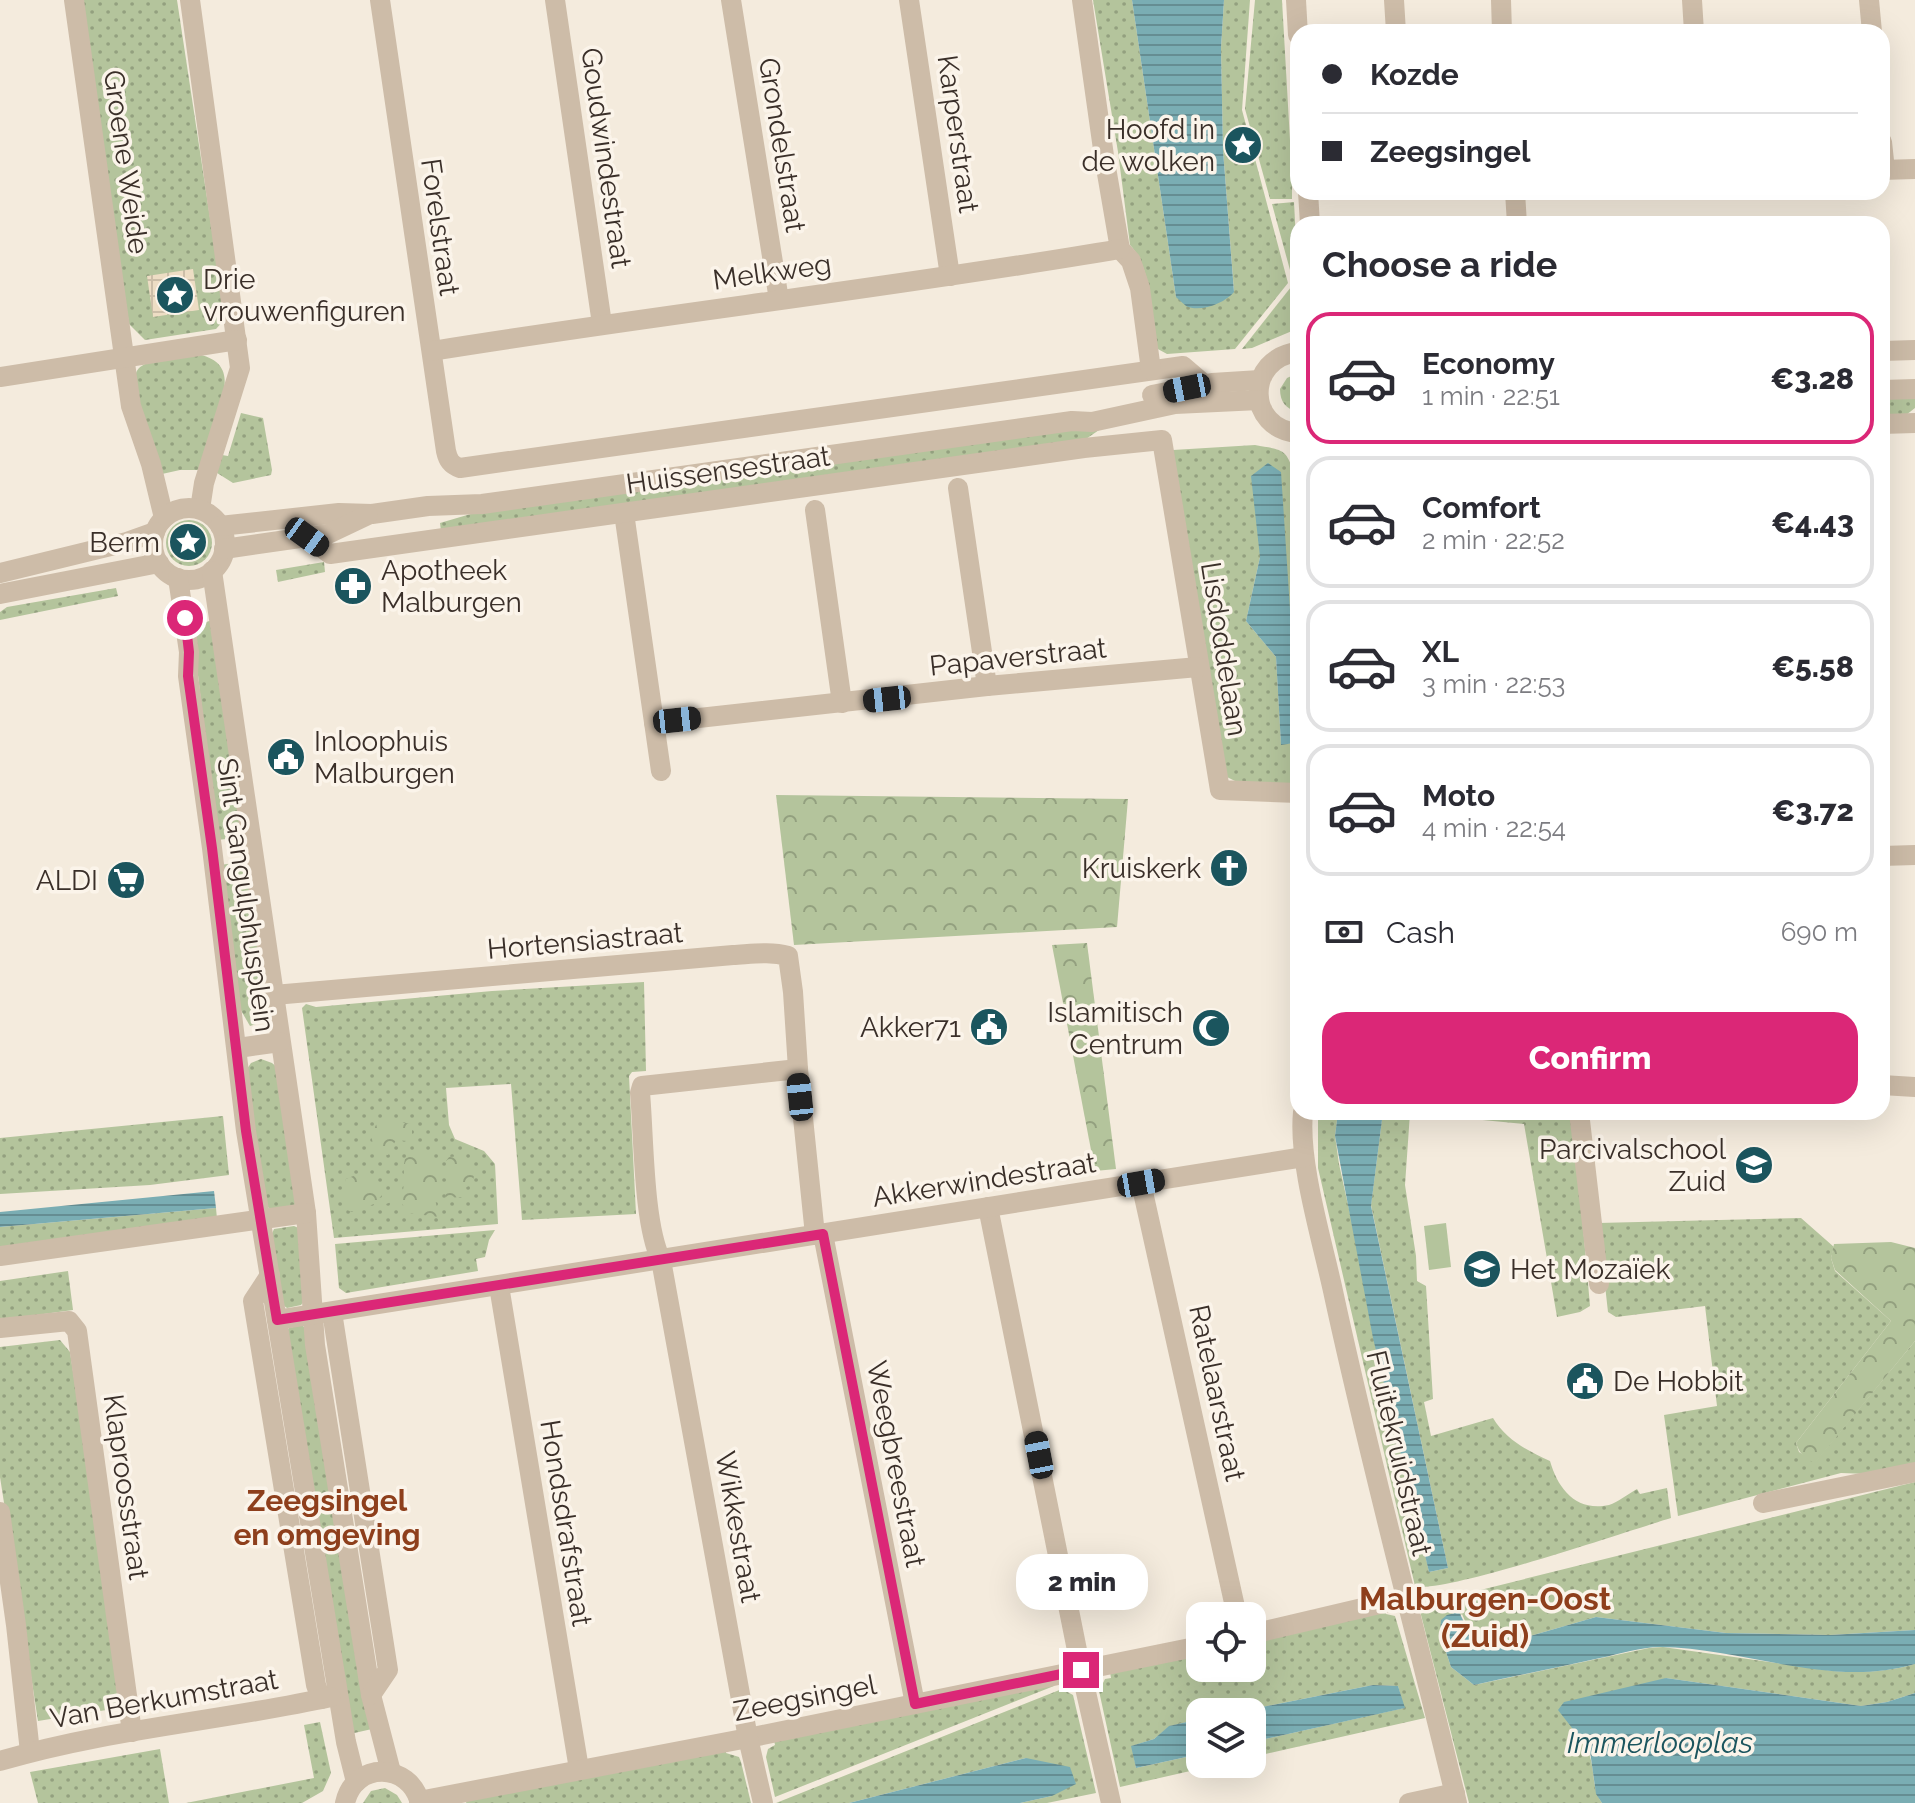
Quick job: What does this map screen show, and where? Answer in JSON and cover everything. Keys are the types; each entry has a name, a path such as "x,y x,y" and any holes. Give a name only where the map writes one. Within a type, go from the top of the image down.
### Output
{"street":[{"name":"Groene Weide","path":"74,0 131,406 151,464 160,525"},
{"path":"190,0 240,368 204,483 200,509"},
{"name":"Forelstraat","path":"380,0 450,462"},
{"name":"Goudwindestraat","path":"555,0 602,324"},
{"name":"Grondelstraat","path":"731,0 779,300"},
{"name":"Karperstraat","path":"909,0 950,276"},
{"path":"1082,0 1120,249 1131,261 1140,288 1151,370"},
{"path":"1296,0 1297,24"},
{"path":"1394,0 1396,24"},
{"path":"1501,0 1502,24"},
{"path":"1692,0 1694,24"},
{"path":"1869,0 1871,24"},
{"path":"1890,170 1915,169"},
{"name":"Melkweg","path":"432,351 1120,249"},
{"path":"0,377 237,340"},
{"path":"1890,351 1915,350"},
{"path":"1290,354 1273,361 1259,390 1266,417 1274,425 1290,431"},
{"name":"Huissensestraat","path":"450,462 460,468 1183,366 1204,384"},
{"name":"Huissensestraat","path":"1072,421 1092,411 1204,384 1259,390"},
{"path":"1890,390 1915,389"},
{"name":"Huissensestraat","path":"220,526 339,513 372,514 428,506 482,504 1072,421 1092,422 1259,390"},
{"path":"1084,448 1115,418"},
{"path":"1890,424 1915,423"},
{"name":"Huissensestraat","path":"307,537 330,554 1084,448 1162,440"},
{"name":"Lisdoddelaan","path":"1162,440 1220,790 1290,793"},
{"path":"958,488 987,686"},
{"path":"0,573 127,542 160,525 181,509 200,509 212,516 220,526 224,549 218,565 196,579 178,578 159,563 154,548 160,525"},
{"path":"815,510 842,703"},
{"path":"624,513 661,771"},
{"name":"Huissensestraat","path":"224,549 328,534 372,514"},
{"path":"0,594 159,563"},
{"name":"Sint Gangulphusplein","path":"212,571 322,1313 371,1695 391,1772"},
{"name":"Sint Gangulphusplein","path":"178,578 246,1131 277,1320 330,1698"},
{"name":"Papaverstraat","path":"654,723 987,686 1198,667"},
{"path":"1890,856 1915,855"},
{"name":"Hortensiastraat","path":"274,995 745,954 784,954 788,956 793,992 798,1069"},
{"path":"238,1048 280,1042"},
{"path":"661,1260 655,1248 649,1212 642,1086 798,1069 819,1234"},
{"path":"1890,1085 1915,1087"},
{"name":"Fluitekruidstraat","path":"1303,1120 1304,1157 1343,1339 1456,1798"},
{"path":"1580,1120 1599,1284"},
{"name":"Akkerwindestraat","path":"277,1320 1304,1157"},
{"name":"Ratelaarstraat","path":"1141,1183 1234,1602"},
{"path":"988,1207 1081,1670 1111,1803"},
{"path":"0,1256 306,1213"},
{"name":"Weegbreestraat","path":"819,1234 915,1704"},
{"name":"Wikkestraat","path":"661,1260 748,1738 763,1803"},
{"path":"270,1275 253,1301 316,1685 330,1698 356,1782"},
{"name":"Hondsdrafstraat","path":"499,1286 579,1769"},
{"name":"Klaproosstraat","path":"0,1328 69,1321 77,1331 132,1732"},
{"path":"1763,1503 1915,1472"},
{"path":"0,1512 30,1752"},
{"path":"1266,1631 1405,1598"},
{"name":"Zeegsingel","path":"420,1802 1186,1649"},
{"name":"Van Berkumstraat","path":"0,1761 132,1732 330,1698"},
{"path":"345,1803 356,1782 366,1774 378,1771 391,1772 412,1785 420,1802"},
{"path":"1409,1803 1456,1798"}],"green space":[{"path":"81,0 177,0 224,310 224,320 216,329 145,340 129,324"},
{"path":"1093,0 1132,0 1176,297 1234,291 1223,150 1221,48 1224,0 1250,0 1242,110 1288,283 1235,349 1167,354 1156,348 1147,280 1138,255 1130,245"},
{"path":"1255,0 1282,0 1290,199 1270,199 1245,109"},
{"path":"1294,202 1295,216 1290,216 1290,270 1272,204"},
{"path":"1290,288 1290,332 1252,348 1242,349"},
{"path":"196,354 218,363 223,371 222,399 201,470 162,474 140,408 136,373 145,364"},
{"path":"1290,377 1290,409 1281,398 1280,389"},
{"path":"1890,397 1915,397 1915,408 1906,415 1890,415"},
{"path":"241,413 263,418 272,470 271,475 233,483 214,471 222,455 228,456"},
{"path":"1093,427 1099,430 1086,439 441,531 440,523 474,513"},
{"path":"1255,445 1282,451 1290,462 1290,721 1260,557 1246,621 1276,657 1281,744 1290,743 1290,787 1241,784 1227,777 1173,450"},
{"path":"189,520 205,527 212,543 205,559 189,566 173,559 166,543 173,527"},
{"path":"324,562 325,572 278,582 276,570"},
{"path":"116,588 118,596 0,620 0,612 7,607"},
{"path":"212,620 245,837 217,840 192,623 198,625"},
{"path":"776,795 1128,799 1117,927 794,945"},
{"path":"249,861 270,1006 263,1019 250,1026 239,1007 220,865"},
{"path":"1087,943 1116,1169 1095,1171 1052,945"},
{"path":"644,982 646,1071 632,1072 629,1076 636,1214 522,1220 511,1084 446,1088 449,1125 455,1139 484,1151 495,1164 498,1224 334,1238 302,1008 306,1004 316,1007 492,991"},
{"path":"261,1059 279,1069 299,1200 294,1206 271,1209 264,1205 245,1072 251,1063"},
{"path":"223,1116 229,1175 150,1185 0,1194 0,1138"},
{"path":"379,1119 412,1124 412,1137 407,1141 396,1140 388,1155 375,1153 371,1135"},
{"path":"1318,1120 1337,1120 1335,1136 1339,1164 1429,1572 1448,1568 1371,1205 1382,1120 1410,1120 1405,1185 1417,1281 1426,1286 1433,1399 1424,1402 1431,1436 1493,1418 1511,1439 1550,1461 1563,1489 1578,1502 1609,1505 1637,1489 1640,1494 1667,1488 1671,1518 1497,1572 1432,1586 1415,1586 1318,1168"},
{"path":"1483,1120 1574,1120 1590,1306 1580,1312 1557,1317 1524,1124"},
{"path":"417,1152 431,1156 441,1164 441,1186 435,1199 439,1217 408,1213 399,1199 386,1204 383,1200 403,1190 405,1159"},
{"path":"465,1156 473,1169 473,1184 464,1188 462,1197 446,1198 446,1161 449,1157"},
{"path":"365,1171 376,1176 383,1194 374,1204 352,1212 343,1208 341,1196 346,1179"},
{"path":"216,1208 217,1219 0,1247 0,1227"},
{"path":"1801,1218 1834,1247 1831,1258 1835,1271 1891,1321 1796,1443 1799,1452 1815,1462 1915,1341 1915,1464 1868,1474 1841,1473 1678,1516 1664,1415 1717,1406 1705,1306 1616,1317 1608,1312 1598,1223"},
{"path":"1446,1223 1451,1267 1429,1270 1424,1226"},
{"path":"294,1226 301,1229 304,1301 301,1305 287,1308 282,1304 270,1238 274,1229"},
{"path":"495,1230 485,1257 476,1259 478,1271 346,1293 339,1288 335,1244"},
{"path":"1891,1242 1915,1248 1915,1341 1815,1463 1803,1455 1796,1443 1891,1321 1835,1270 1831,1258 1834,1244"},
{"path":"68,1271 73,1310 0,1320 0,1281"},
{"path":"302,1325 307,1330 372,1729 350,1734 285,1334 289,1328"},
{"path":"60,1340 70,1352 125,1707 38,1721 0,1477 0,1347"},
{"path":"1915,1482 1915,1630 1830,1635 1726,1633 1596,1617 1489,1648 1474,1642 1462,1614 1440,1634 1451,1667 1474,1685 1663,1647 1833,1671 1874,1671 1915,1664 1915,1693 1861,1706 1666,1678 1581,1742 1590,1756 1595,1788 1602,1803 1469,1803 1420,1611 1448,1598"},
{"path":"1384,1609 1386,1614 1395,1616 1425,1718 1266,1754 1266,1739 1404,1708 1398,1686 1373,1685 1266,1706 1266,1698 1186,1698 1186,1722 1170,1726 1154,1739 1132,1746 1136,1768 1186,1757 1186,1772 1120,1787 1099,1691 1105,1679 1111,1678 1110,1672 1186,1655 1186,1682 1266,1682 1266,1637"},
{"path":"1054,1684 775,1797 766,1757 768,1749 775,1745 774,1740"},
{"path":"1062,1689 1073,1695 1096,1793 1047,1803 1020,1803 1052,1796 1026,1758 849,1803 776,1803"},
{"path":"320,1722 331,1773 323,1791 302,1803 186,1803 314,1778 304,1725"},
{"path":"726,1748 726,1753 739,1757 751,1803 466,1803 468,1797"},
{"path":"160,1749 169,1803 38,1803 30,1772"},
{"path":"385,1788 397,1795 402,1803 363,1803 371,1791"}],"shaded area":[{"path":"193,269 199,310 153,317 147,276"}],"water":[{"path":"1132,0 1224,0 1221,48 1223,150 1234,292 1205,308 1186,306 1176,297"},
{"path":"1268,463 1281,472 1290,609 1290,744 1281,745 1276,657 1246,621 1260,557 1251,476"},
{"path":"1337,1120 1382,1120 1371,1206 1448,1568 1429,1572 1373,1338 1335,1136"},
{"path":"214,1191 216,1208 0,1227 0,1212"},
{"path":"1459,1612 1474,1642 1489,1648 1596,1617 1726,1633 1830,1635 1915,1630 1915,1664 1883,1670 1820,1670 1692,1649 1653,1647 1474,1685 1451,1667 1440,1634 1441,1620"},
{"name":"Immerlooplas","path":"1666,1678 1861,1706 1915,1693 1915,1803 1602,1803 1596,1794 1590,1751 1558,1710 1564,1702"},
{"path":"1373,1685 1398,1686 1405,1708 1266,1739 1266,1706"},
{"path":"1186,1722 1186,1757 1136,1768 1131,1746 1154,1739 1169,1726"},
{"path":"1026,1758 1070,1767 1076,1784 1052,1796 1020,1803 849,1803"}],"place":[{"name":"Hoofd in de wolken","path":"1243,145"},
{"name":"Drie vrouwenfiguren","path":"175,295"},
{"name":"Berm","path":"188,542"},
{"name":"Apotheek Malburgen","path":"353,586"},
{"name":"Inloophuis Malburgen","path":"286,757"},
{"name":"Kruiskerk","path":"1229,868"},
{"name":"ALDI","path":"126,880"},
{"name":"Akker71","path":"989,1027"},
{"name":"Islamitisch Centrum","path":"1211,1028"},
{"name":"Parcivalschool Zuid","path":"1754,1165"},
{"name":"Het Mozaïek","path":"1482,1269"},
{"name":"De Hobbit","path":"1585,1381"}],"district":[{"name":"Zeegsingel en omgeving","path":"327,1517"},
{"name":"Malburgen-Oost (Zuid)","path":"1485,1616"}],"route":[{"path":"185,618 188,676 238,1048 246,1131 277,1320 823,1234 915,1704 1081,1670"}]}
